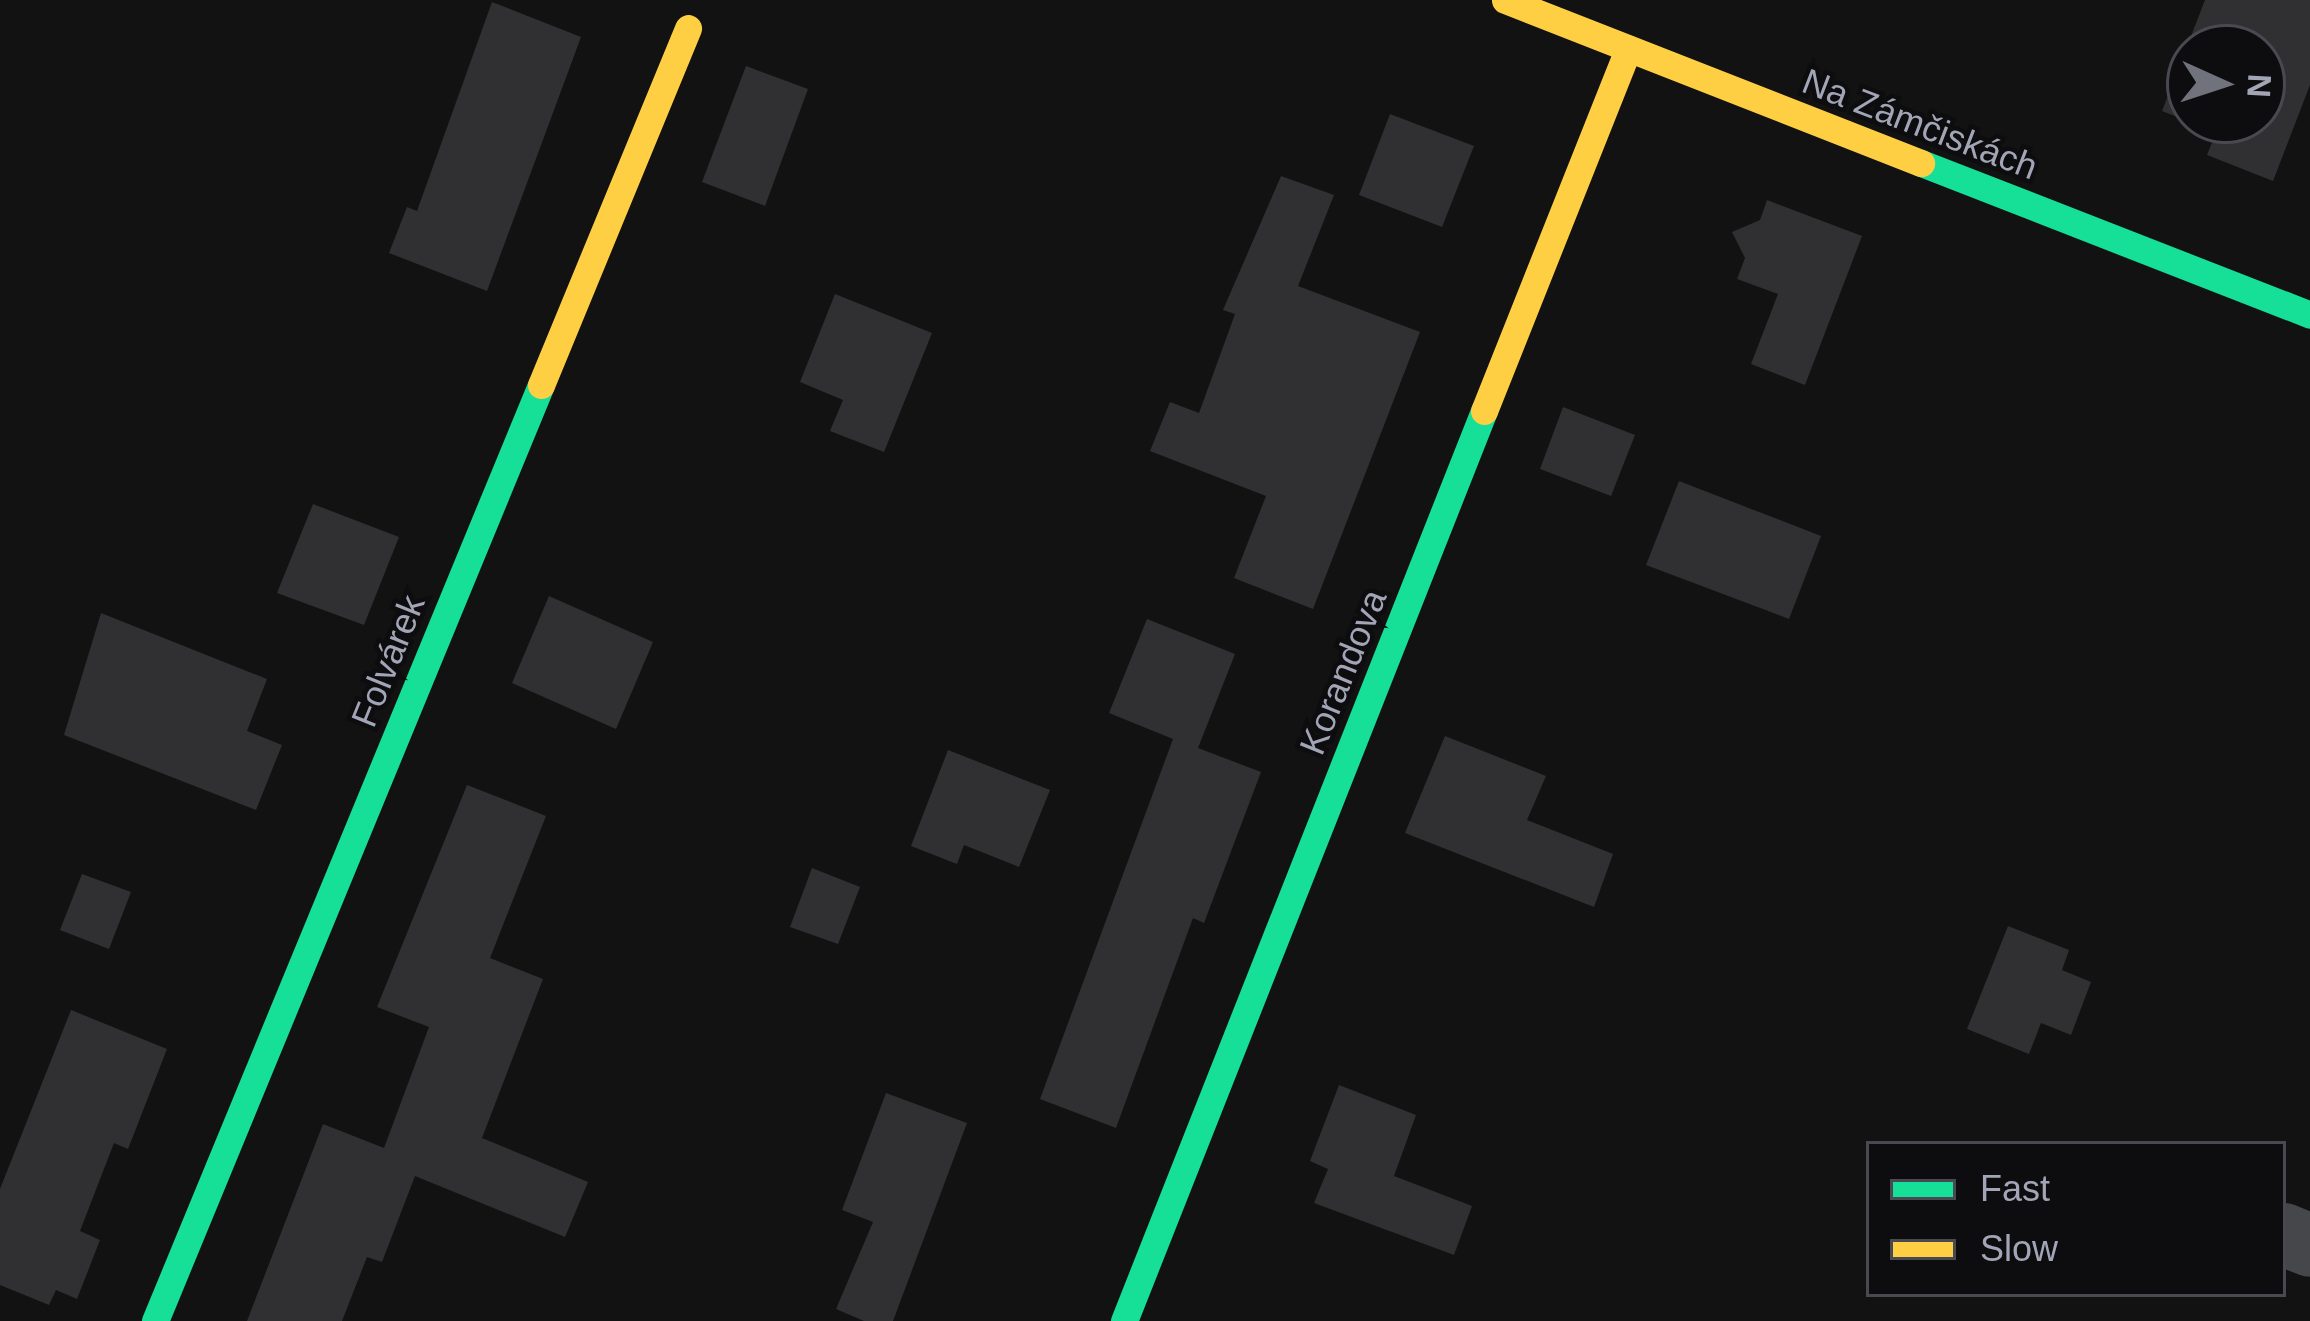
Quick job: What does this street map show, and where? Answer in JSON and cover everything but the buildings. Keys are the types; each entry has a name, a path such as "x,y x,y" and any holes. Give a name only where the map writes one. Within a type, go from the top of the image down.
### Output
{"street":[{"name":"Na Zámčiskách","path":"1505,0 2310,315"},
{"name":"Folvárek","path":"155,1321 688,28"},
{"name":"Korandova","path":"1124,1321 1628,49"}],"traffic: fast":[{"path":"1921,163 2310,315"},
{"path":"155,1321 541,385"},
{"path":"1124,1321 1484,411"}],"traffic: slow":[{"path":"1505,0 1921,163"},
{"path":"541,385 688,28"},
{"path":"1484,411 1628,49"}]}
